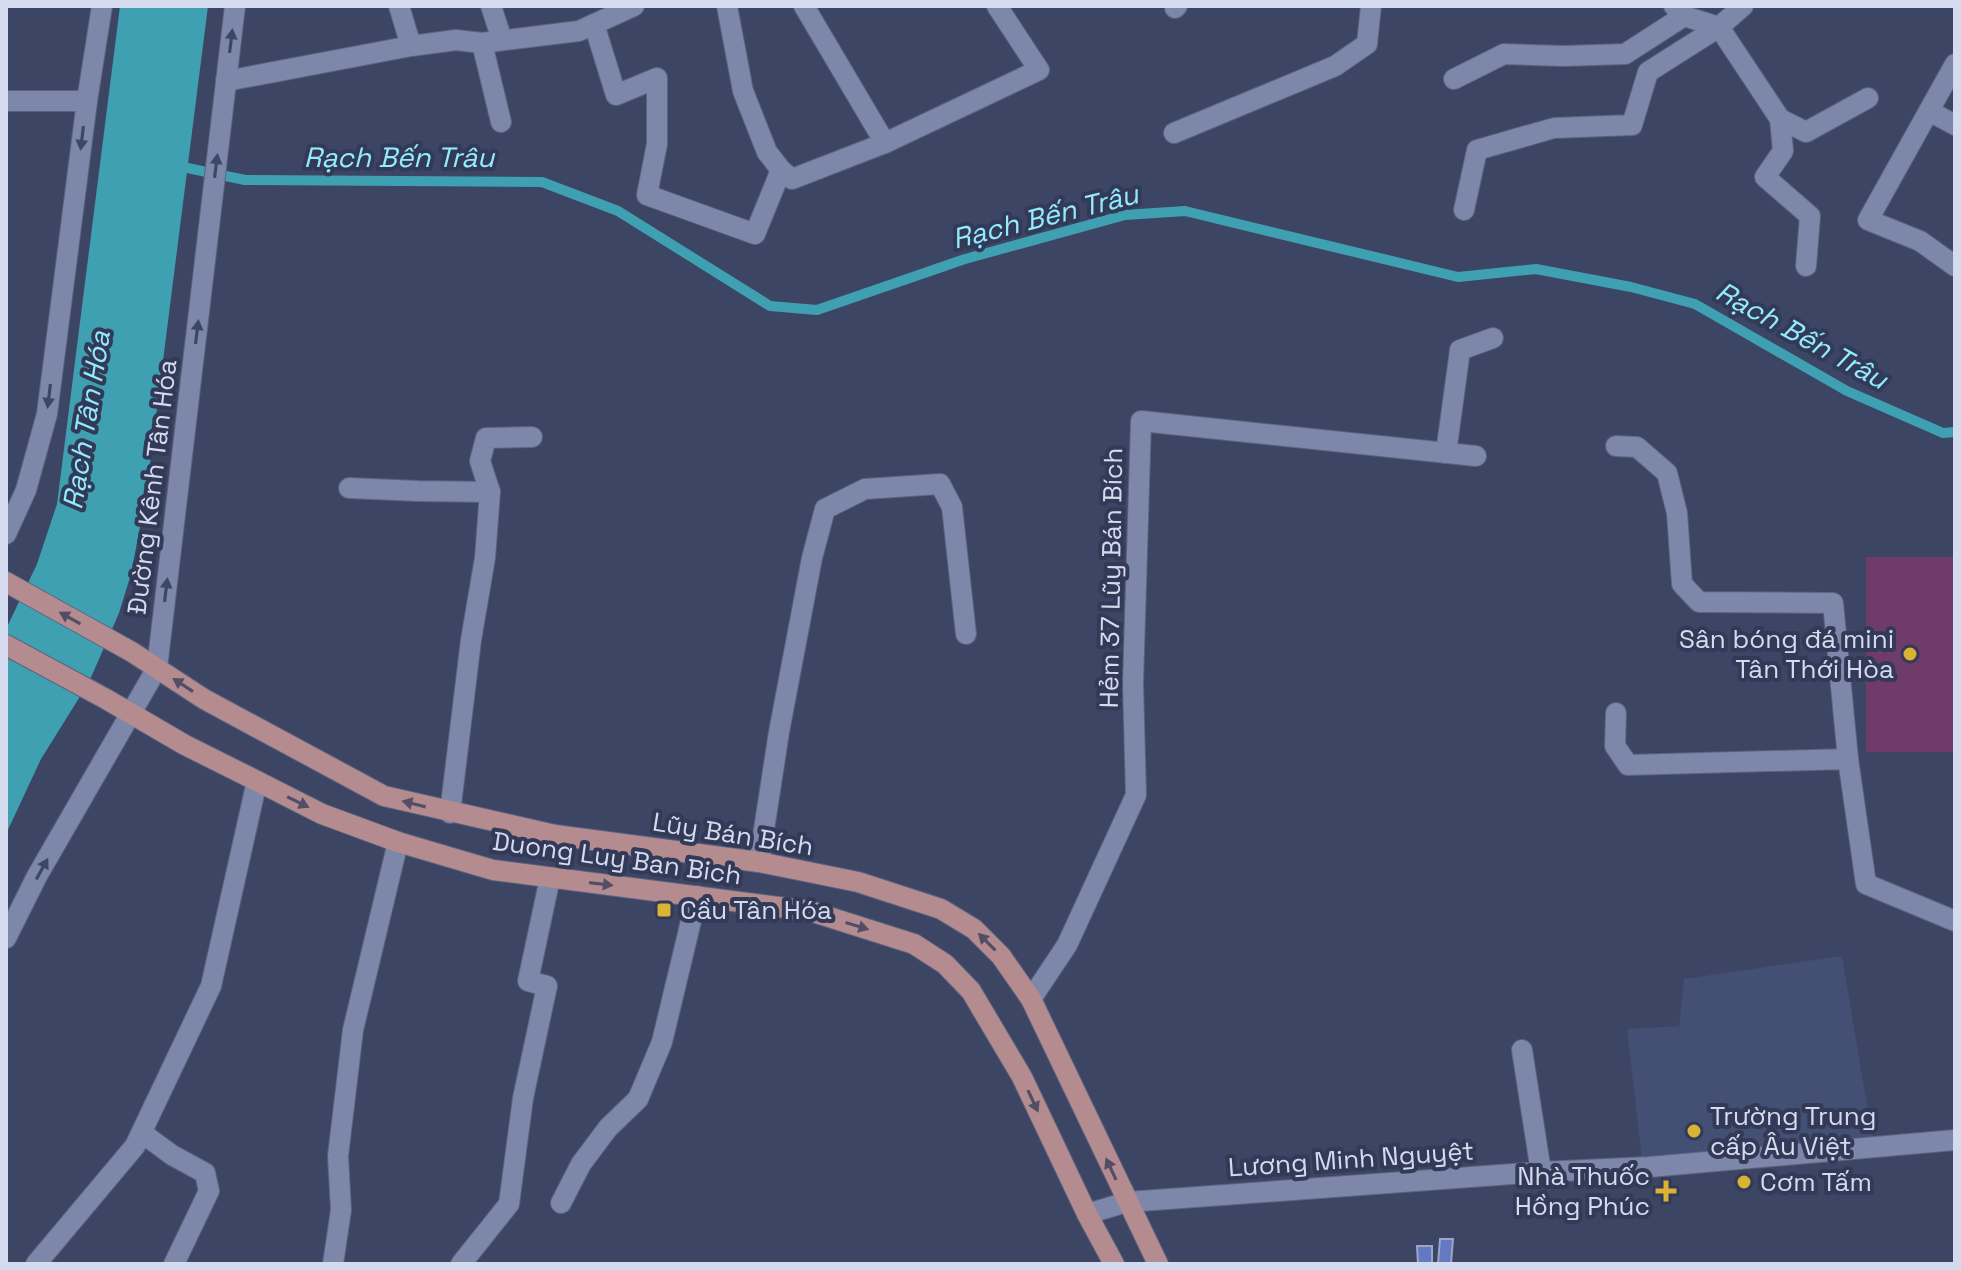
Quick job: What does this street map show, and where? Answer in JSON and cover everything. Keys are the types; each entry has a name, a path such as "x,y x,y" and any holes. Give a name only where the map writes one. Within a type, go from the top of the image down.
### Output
{"main road":[{"name":"Lũy Bán Bích","path":"7,582 132,652 204,699 384,796 555,835 759,862 858,882 941,909 974,929 1001,956 1031,999 1158,1264"},
{"name":"Duong Luy Ban Bich","path":"6,645 185,745 322,814 398,842 493,870 810,911 914,944 945,964 971,991 1022,1077 1114,1264"}],"street":[{"path":"6,534 26,490 47,414 102,6"},
{"name":"Đường Kênh Tân Hóa","path":"6,938 37,876 157,668 235,6"},
{"path":"399,6 411,46"},
{"path":"491,6 501,122"},
{"path":"226,81 411,46 456,40 492,42 579,31 634,6"},
{"path":"727,6 743,91 767,152 792,179 885,143 1039,70 997,6"},
{"path":"804,6 885,143"},
{"path":"1174,133 1335,66 1367,44 1371,6"},
{"path":"1464,210 1477,150 1554,128 1632,125 1648,72 1719,27 1743,6"},
{"path":"1454,79 1504,54 1625,54 1679,11 1719,27 1780,119 1783,151 1765,177 1810,216 1806,266"},
{"path":"594,24 616,95 657,78 657,144 647,195 755,234 781,170"},
{"path":"1955,64 1868,220 1920,241 1955,266"},
{"path":"1780,119 1806,132 1868,98"},
{"path":"6,101 87,101"},
{"path":"1929,111 1955,125"},
{"path":"1446,453 1460,350 1493,338"},
{"name":"Hẻm 37 Lũy Bán Bích","path":"1031,999 1067,945 1136,795 1133,683 1141,421 1476,456"},
{"path":"450,813 471,640 485,558 490,492 480,461 486,438 532,437"},
{"path":"1616,446 1637,447 1667,473 1677,513 1682,584 1699,602 1833,603 1848,759 1866,884 1955,921"},
{"path":"759,862 779,732 812,558 825,509 865,489 940,484 952,507 966,634"},
{"path":"349,488 490,492"},
{"path":"1616,713 1615,746 1628,765 1848,759"},
{"path":"36,1264 135,1146 211,986 257,781"},
{"path":"333,1264 341,1210 338,1156 353,1030 398,842"},
{"path":"461,1264 509,1204 523,1098 547,986 528,981 550,878"},
{"path":"561,1203 581,1164 608,1128 638,1099 662,1042 697,896"},
{"path":"1522,1050 1541,1172"},
{"path":"142,1133 172,1155 205,1173 209,1191 174,1264"},
{"name":"Lương Minh Nguyệt","path":"1087,1214 1127,1202 1649,1167 1955,1140"}],"shaded area":[{"name":"Sân bóng đá mini Tân Thới Hòa","path":"1866,557 1955,557 1955,752 1866,752"},
{"path":"1842,956 1873,1140 1643,1168 1627,1029 1679,1026 1684,979"}],"water":[{"name":"Rạch Tân Hóa","path":"120,6 208,6 146,495 131,574 119,613 89,682 41,759 6,834 6,629 37,564 57,504"}],"building":[{"path":"1440,1239 1453,1239 1451,1264 1438,1264"},
{"path":"1417,1246 1432,1246 1432,1264 1418,1264"}],"waterway":[{"name":"Rạch Bến Trâu","path":"178,166 245,180 542,182 618,211 770,306 817,310 965,259 1125,215 1185,211 1458,277 1536,269 1631,287 1695,304 1847,391 1943,433 1955,432"}],"place":[{"name":"Sân bóng đá mini Tân Thới Hòa","path":"1910,654"},
{"name":"Cầu Tân Hóa","path":"664,910"},
{"name":"Trường Trung cấp Âu Việt","path":"1694,1131"},
{"name":"Cơm Tấm","path":"1744,1182"},
{"name":"Nhà Thuốc Hồng Phúc","path":"1666,1191"}]}
